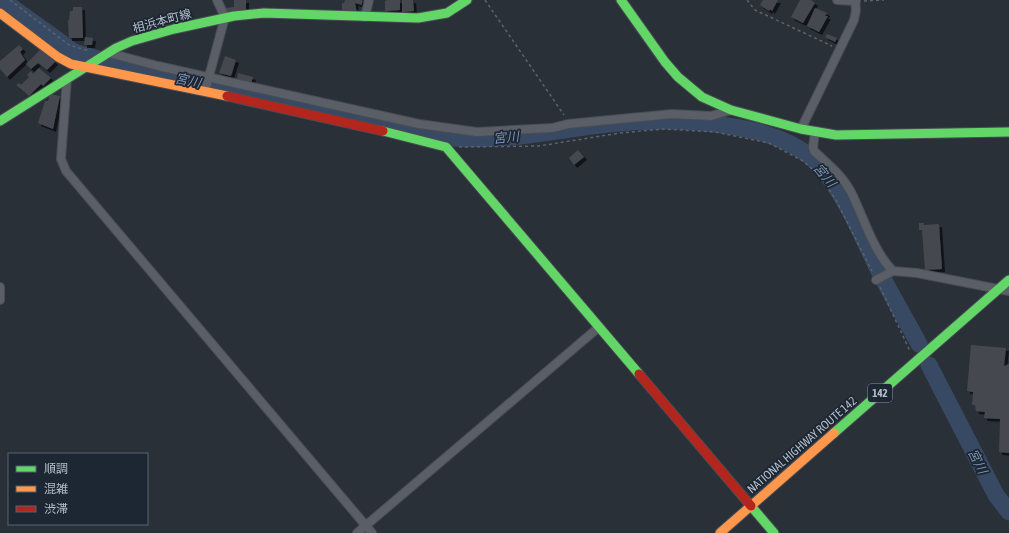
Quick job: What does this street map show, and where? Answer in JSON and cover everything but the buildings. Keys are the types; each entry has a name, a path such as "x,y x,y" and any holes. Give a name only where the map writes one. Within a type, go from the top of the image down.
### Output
{"main road":[{"name":"相浜本町線","path":"0,121 88,65 122,46 144,38 225,17 264,13 418,18 439,15 456,9 467,0"},
{"path":"621,0 665,62 678,77 702,97 731,110 801,129 850,136 1009,132"},
{"path":"0,13 58,57 71,64 88,65 205,90 435,143 446,147 451,151 774,533"},
{"name":"NATIONAL HIGHWAY ROUTE 142","path":"720,533 1009,280"}],"street":[{"path":"205,90 225,17 217,0"},
{"path":"366,17 369,0"},
{"path":"801,129 854,20 856,1 837,0"},
{"path":"107,54 208,78 419,124 477,132 552,128 568,124 672,114 711,116 731,110"},
{"path":"67,78 61,159 66,171 372,533"},
{"path":"815,132 813,147 814,151 839,174 850,191 891,273"},
{"path":"878,279 891,273 917,273 1009,291"},
{"path":"0,287 0,300"},
{"path":"357,533 599,327"}],"path":[{"path":"10,0 69,45 91,52"},
{"path":"484,0 551,94 568,124"},
{"path":"748,0 755,10 840,49"},
{"path":"856,1 884,0"},
{"path":"451,151 463,146 539,146 620,133 664,129 715,132 770,143 802,161 824,182 836,200 878,279 916,361"}],"waterway":[{"name":"宮川","path":"2,0 74,52 118,65 452,138 472,139 511,137 608,124 660,121 720,125 749,130 776,138 800,149 819,165 837,188 882,277 919,344"},
{"name":"宮川","path":"929,365 996,495 1009,512"}],"traffic: fast":[{"path":"0,121 116,48 132,41 174,29 234,16 264,13 418,18 447,13 467,0"},
{"path":"621,0 665,62 678,77 702,97 731,110 801,129 836,135 1009,132"},
{"path":"383,131 446,147 639,374"},
{"path":"834,433 1009,280"},
{"path":"751,506 774,533"}],"traffic: slow":[{"path":"0,13 58,57 71,64 227,96"},
{"path":"720,533 834,433"}],"traffic: jam":[{"path":"227,96 383,131"},
{"path":"639,374 751,506"}]}
